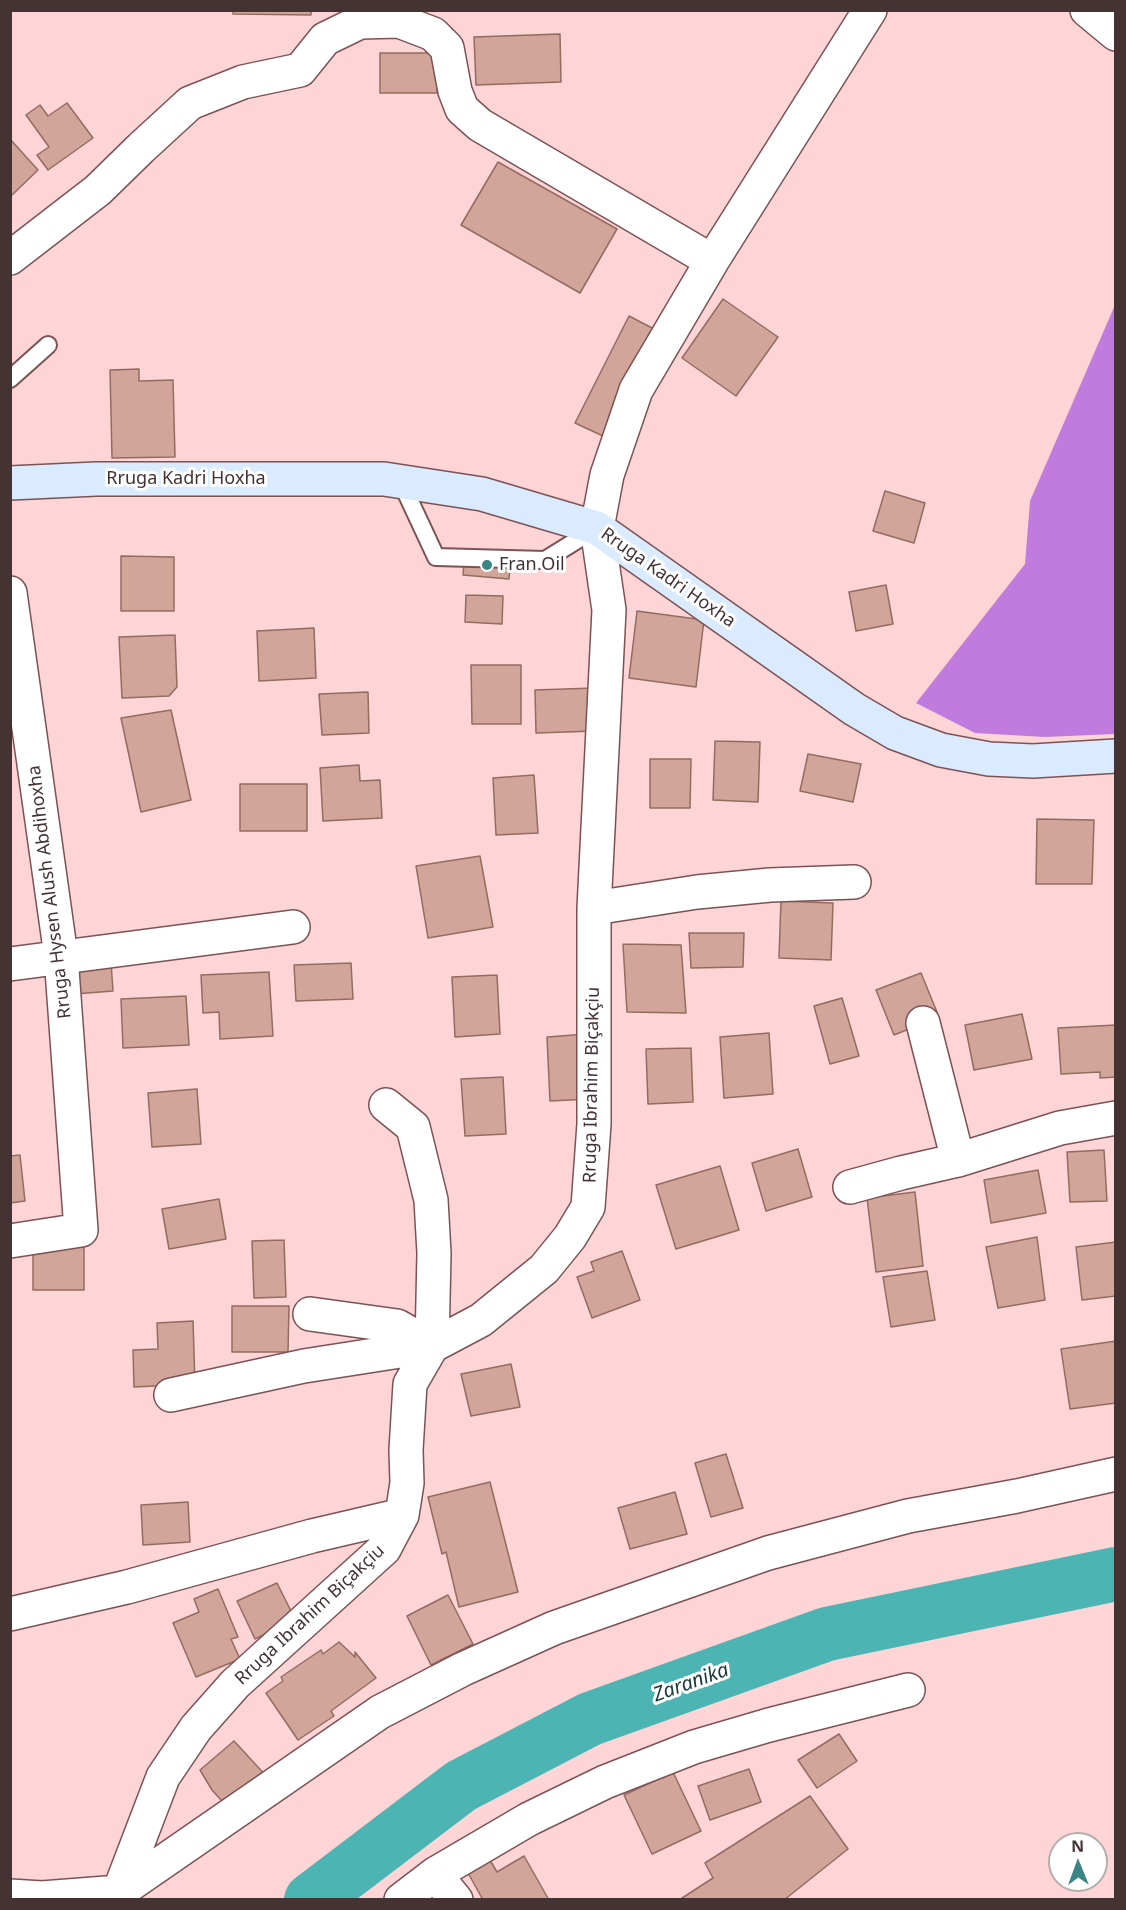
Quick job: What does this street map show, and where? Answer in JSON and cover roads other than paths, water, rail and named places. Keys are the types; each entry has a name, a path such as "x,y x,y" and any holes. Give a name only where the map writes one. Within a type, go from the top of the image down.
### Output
{"main road":[{"name":"Rruga Kadri Hoxha","path":"10,483 96,479 384,479 482,494 597,528 854,709 895,733 941,750 989,759 1033,761 1116,756"}],"street":[{"path":"597,528 608,475 636,390 712,261 870,10"},
{"path":"1087,10 1116,34"},
{"path":"10,258 98,190 141,147 190,104 243,82 300,70 326,39 360,16 399,21 433,34 447,48 455,91 462,109 480,125 712,261"},
{"name":"Rruga Ibrahim Biçakçiu","path":"114,1896 163,1777 196,1728 235,1684 384,1548 402,1515 407,1483 406,1450 410,1384 432,1346 481,1320 544,1269 570,1237 588,1207 594,1124 594,908 609,610 597,528"},
{"name":"Rruga Hysen Alush Abdihoxha","path":"10,593 61,956 81,1230 10,1241"},
{"path":"594,908 697,892 770,885 854,882"},
{"path":"10,964 293,927"},
{"path":"923,1023 958,1160"},
{"path":"386,1105 413,1127 431,1200 434,1253 432,1346"},
{"path":"850,1186 958,1160 1060,1128 1116,1118"},
{"path":"310,1314 397,1326 432,1346"},
{"path":"171,1395 304,1366 432,1346"},
{"path":"10,1896 42,1898 114,1896 381,1712 463,1669 554,1628 768,1553 908,1516 1017,1496 1116,1474"},
{"path":"10,1614 128,1587 312,1536 402,1515"},
{"path":"401,1899 435,1874 529,1819 605,1782 684,1750 769,1725 908,1690"},
{"path":"435,1874 456,1899"}],"lane":[{"path":"10,379 48,345"},
{"path":"401,482 436,557 545,560 597,528"}],"waterway":[{"name":"Zaranika","path":"311,1900 461,1786 590,1719 827,1634 1116,1574"}],"place":[{"name":"Fran Oil","path":"487,565"}]}
